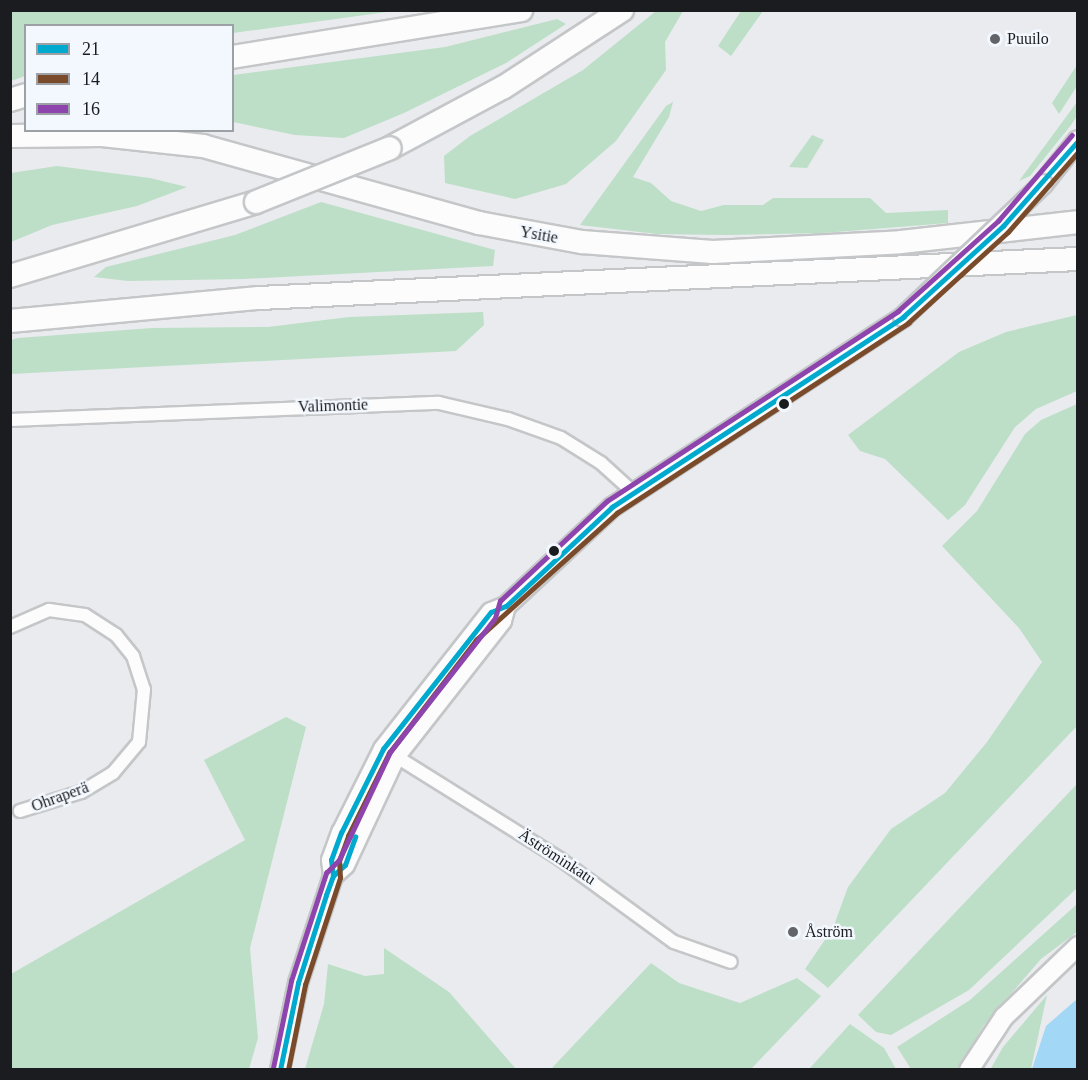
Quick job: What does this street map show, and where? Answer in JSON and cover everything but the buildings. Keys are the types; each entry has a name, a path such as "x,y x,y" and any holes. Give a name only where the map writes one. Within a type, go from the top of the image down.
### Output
{"highway":[{"path":"234,57 521,10"},
{"path":"10,276 256,202 390,148 504,87 622,10"},
{"name":"Ysitie","path":"10,136 102,135 203,146 537,235 582,242 713,252 901,242 1077,222"},
{"path":"10,321 259,298 1077,259"}],"main road":[{"path":"280,1070 298,983 333,876 331,860 341,833 389,752 470,634 491,612 506,606 556,556 633,492 903,317 1003,226 1043,184 1077,141"},
{"path":"969,1070 1004,1017 1077,946"}],"street":[{"name":"Valimontie","path":"10,420 439,403 508,418 561,438 601,463 633,492"},
{"name":"Ohraperä","path":"10,627 49,610 85,615 116,635 133,656 144,689 139,742 113,773 81,792 20,811"},
{"name":"Äströminkatu","path":"389,752 560,859 674,942 730,962"}],"green space":[{"path":"11,10 394,11 234,33 234,24 24,24 24,76 11,81"},
{"path":"656,11 683,11 665,42 666,70 616,141 566,184 515,199 445,183 444,156 470,136 583,70"},
{"path":"741,11 763,11 731,56 718,46"},
{"path":"557,19 566,24 506,63 404,113 344,138 295,135 234,122 234,75 445,47"},
{"path":"1077,65 1077,86 1059,114 1052,103"},
{"path":"673,102 669,117 633,177 651,183 671,201 701,211 724,205 763,205 773,198 870,198 886,213 948,210 948,223 824,233 726,235 657,234 580,225 666,106"},
{"path":"1077,102 1077,116 1071,125 1030,176 1019,181"},
{"path":"812,135 824,140 807,168 789,167"},
{"path":"57,166 150,178 187,187 137,206 52,225 11,242 11,173"},
{"path":"321,202 495,250 493,266 243,279 128,281 94,277 106,267 235,235"},
{"path":"483,312 484,325 456,351 11,374 11,340 18,338 152,328 268,327 349,317"},
{"path":"1077,315 1077,391 1036,409 1015,427 965,505 948,520 885,459 860,451 848,435 959,352 1006,332"},
{"path":"1077,404 1077,726 828,988 805,969 833,928 848,887 891,829 945,793 987,742 1042,662 1019,628 942,546 977,511 1025,434 1041,420"},
{"path":"286,717 306,727 250,948 258,1038 249,1069 11,1069 11,974 245,840 204,760"},
{"path":"1077,784 1077,888 969,990 891,1035 876,1032 858,1015"},
{"path":"1077,904 1077,932 1041,959 984,1025 957,1069 911,1069 897,1047 970,1000"},
{"path":"384,948 449,992 516,1069 305,1069 324,1004 328,964 365,976 384,974"},
{"path":"651,963 679,983 740,1003 797,978 821,996 751,1069 551,1069"},
{"path":"1047,995 1031,1069 990,1070 1003,1047"},
{"path":"850,1024 884,1048 896,1069 809,1069"}],"water":[{"path":"1077,999 1077,1069 1032,1069 1046,1026"}],"waterway":[{"path":"138,1070 150,1070"}],"transit line":[{"name":"16","path":"273,1068 291,981 326,873 339,860 390,752 495,618 500,601 607,501 898,311 998,221 1072,135"},
{"name":"21","path":"333,876 331,860 341,833 383,749 491,612 506,606 612,507 903,317 1003,226 1078,141"},
{"name":"14","path":"288,1070 305,985 340,878 339,861 348,836 389,753 476,640 617,513 908,323 1008,232 1078,152"},
{"name":"21","path":"280,1070 298,983 326,895 333,876 345,865 355,837"}],"place":[{"name":"Puuilo","path":"995,39"},
{"name":"Åström","path":"793,932"}]}
